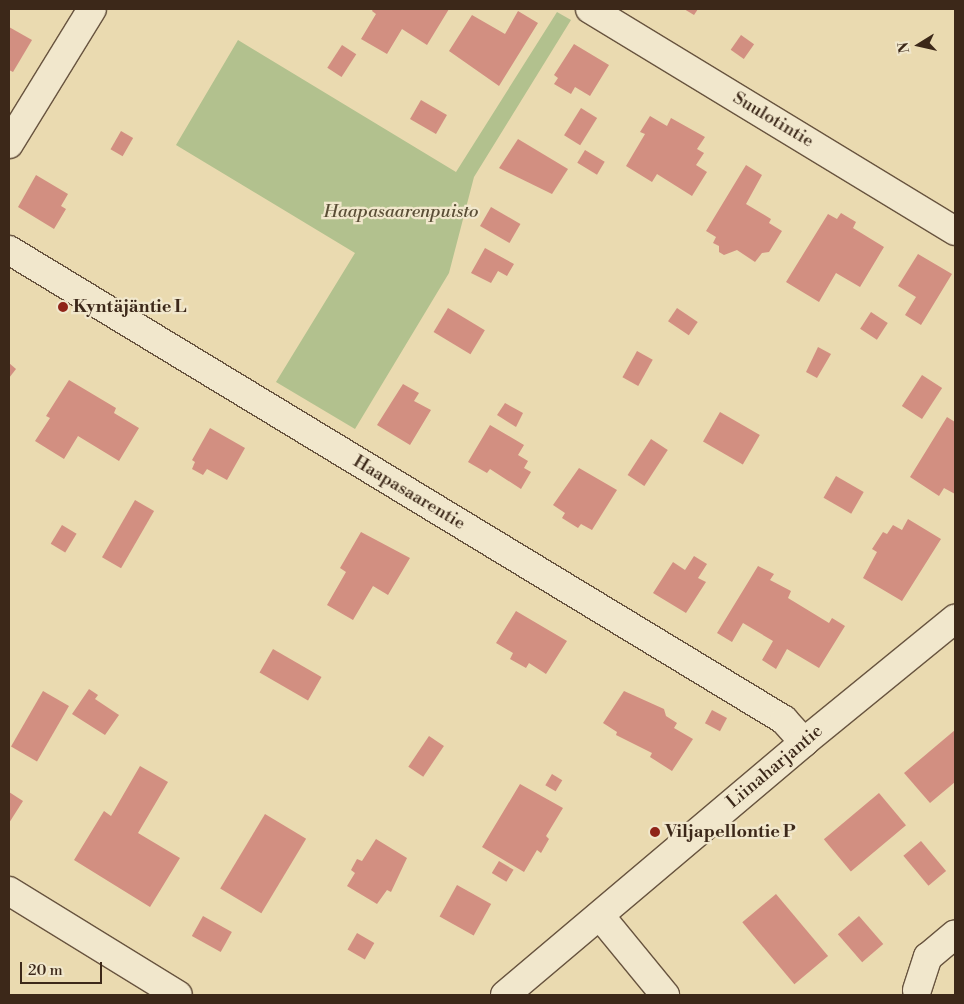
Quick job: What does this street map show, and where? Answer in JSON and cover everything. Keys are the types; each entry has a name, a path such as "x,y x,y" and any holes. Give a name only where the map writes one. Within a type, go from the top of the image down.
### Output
{"street":[{"path":"9,144 92,9"},
{"name":"Suulotintie","path":"590,9 955,231"},
{"name":"Haapasaarentie","path":"9,250 784,720 804,742"},
{"name":"Liinaharjantie","path":"505,995 601,917 804,742 955,619"},
{"path":"9,892 178,995"},
{"path":"601,917 665,995"},
{"path":"916,994 928,957 955,934"}],"green space":[{"name":"Haapasaarenpuisto","path":"557,12 571,20 474,177 449,273 355,429 276,382 355,253 176,145 238,40 456,172"}],"building":[{"path":"373,9 449,9 427,45 402,29 387,54 361,39 376,14 372,11"},
{"path":"684,9 698,9 694,15"},
{"path":"518,11 538,23 499,86 449,51 472,15 505,34"},
{"path":"9,27 32,40 13,72 9,70"},
{"path":"741,35 754,44 744,59 731,50"},
{"path":"574,44 609,65 590,96 575,87 571,94 554,84 558,78 554,75"},
{"path":"342,45 356,54 342,77 327,68"},
{"path":"421,100 447,115 436,134 410,119"},
{"path":"581,108 597,118 580,145 564,135"},
{"path":"650,116 667,126 671,118 705,137 697,149 704,153 696,165 707,172 692,196 657,174 652,182 626,166 645,134 640,132"},
{"path":"121,131 133,138 123,156 110,149"},
{"path":"518,139 568,169 552,194 499,168"},
{"path":"585,150 605,162 597,175 577,163"},
{"path":"746,165 762,175 746,204 771,219 769,223 782,231 769,252 762,253 755,262 737,250 724,255 719,252 719,246 713,243 716,237 706,231"},
{"path":"36,175 68,194 61,206 66,209 54,229 18,207"},
{"path":"491,207 520,224 509,243 480,226"},
{"path":"841,213 856,222 853,228 884,247 860,287 836,273 819,302 786,282 828,214 837,219"},
{"path":"485,248 514,264 507,276 498,271 491,283 471,273"},
{"path":"918,254 952,274 921,325 905,315 916,297 898,286"},
{"path":"448,308 485,330 470,354 434,332"},
{"path":"677,308 698,322 689,335 668,321"},
{"path":"871,312 888,323 877,340 860,329"},
{"path":"818,347 831,354 817,378 806,372"},
{"path":"637,351 653,360 638,386 622,377"},
{"path":"9,363 16,369 9,378"},
{"path":"922,375 942,388 922,419 902,406"},
{"path":"69,380 116,408 114,413 139,428 119,461 78,436 64,459 35,441 50,418 46,416"},
{"path":"403,384 419,393 414,401 431,410 410,445 377,425"},
{"path":"505,403 523,413 516,427 497,415"},
{"path":"720,412 760,435 743,464 703,441"},
{"path":"947,417 955,422 955,494 944,488 939,496 910,477"},
{"path":"490,425 524,445 518,455 528,461 524,468 531,472 521,489 490,469 487,473 468,462"},
{"path":"210,428 245,448 227,480 207,469 203,475 192,469 195,462 192,460"},
{"path":"651,439 668,450 644,486 628,475"},
{"path":"579,468 617,490 592,530 581,524 578,528 562,518 565,513 553,505"},
{"path":"836,476 864,492 851,514 824,498"},
{"path":"135,500 154,511 121,568 102,557"},
{"path":"908,519 941,539 902,601 863,578 877,552 872,549 883,532 887,534 893,525 902,530"},
{"path":"62,525 77,534 65,553 51,544"},
{"path":"361,532 410,558 388,595 373,586 353,620 327,605 346,572 340,568"},
{"path":"694,556 707,564 698,578 706,582 686,613 653,593 673,562 685,570"},
{"path":"758,566 774,574 770,580 791,591 788,598 829,623 832,618 845,626 819,668 787,649 776,669 762,660 773,641 743,623 732,642 717,633"},
{"path":"516,611 567,641 546,674 529,663 526,668 510,659 513,653 496,643"},
{"path":"273,649 321,677 308,700 260,672"},
{"path":"89,689 98,695 95,699 119,715 105,735 72,714"},
{"path":"43,691 69,706 37,761 11,746"},
{"path":"624,691 664,709 666,716 677,723 674,728 693,739 672,771 650,757 652,753 616,735 617,732 603,723"},
{"path":"712,710 727,718 720,731 705,723"},
{"path":"955,730 955,782 930,803 904,773"},
{"path":"429,736 444,746 423,777 408,767"},
{"path":"140,766 168,782 138,833 180,858 150,907 74,860 104,811 111,816"},
{"path":"552,774 562,780 556,791 545,785"},
{"path":"520,784 563,808 546,836 549,839 541,853 537,850 524,872 482,847"},
{"path":"9,792 23,801 9,823"},
{"path":"879,793 906,825 851,871 824,839"},
{"path":"265,814 306,839 261,913 220,889"},
{"path":"376,839 407,858 391,892 387,890 377,904 347,886 355,873 351,870 357,859 362,861"},
{"path":"921,841 946,871 928,886 903,856"},
{"path":"499,861 514,870 506,882 492,873"},
{"path":"457,885 491,904 474,935 440,916"},
{"path":"776,894 828,956 794,984 742,922"},
{"path":"203,916 232,932 221,952 192,936"},
{"path":"859,916 883,944 862,962 838,934"},
{"path":"357,933 374,943 365,959 348,949"}],"place":[{"name":"Kyntäjäntie L","path":"63,307"},
{"name":"Viljapellontie P","path":"655,832"}]}
